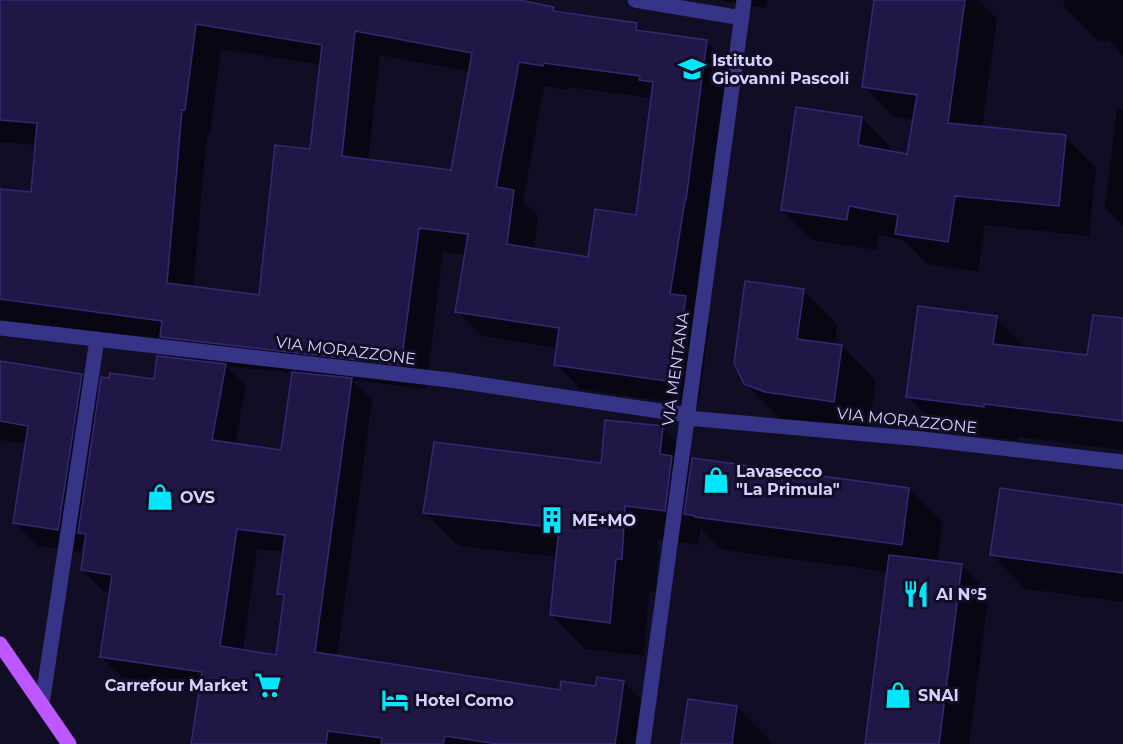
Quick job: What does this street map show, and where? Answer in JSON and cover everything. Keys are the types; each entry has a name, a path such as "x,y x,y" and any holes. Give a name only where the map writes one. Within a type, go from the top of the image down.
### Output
{"main road":[{"path":"0,644 69,744"}],"street":[{"path":"635,0 742,18"},
{"name":"VIA MENTANA","path":"643,744 744,0"},
{"name":"VIA MORAZZONE","path":"0,328 450,380 687,417 922,439 1123,462"},
{"path":"42,704 97,339"}],"building":[{"path":"0,0 519,0 554,7 553,11 637,23 636,30 707,40 686,200 670,294 686,296 673,382 554,365 559,328 455,312 468,234 419,228 401,365 160,337 162,321 0,299 0,189 31,192 37,123 0,120","holes":["196,24 322,45 310,149 275,145 259,295 167,283 182,110 185,110","355,31 472,53 451,170 342,156","519,62 543,66 544,63 640,76 639,80 653,82 636,215 595,209 588,257 507,244 514,190 496,187"]},
{"path":"874,0 965,0 948,123 1066,135 1059,206 955,196 948,242 895,234 898,215 849,206 847,220 781,210 796,107 862,117 858,145 907,154 917,95 862,87"},
{"path":"745,281 804,289 797,339 842,345 834,402 765,392 744,384 734,363"},
{"path":"918,306 997,316 993,344 1087,355 1093,315 1123,318 1123,421 906,397"},
{"path":"157,356 226,364 212,440 281,450 292,372 352,378 315,652 560,690 561,681 595,686 597,677 624,681 615,744 498,744 445,736 443,744 381,744 382,738 328,731 326,744 191,744 202,672 100,657 112,575 81,570 86,534 78,533 101,377 109,378 110,373 154,379","holes":["237,529 285,535 277,594 284,595 276,655 220,646"]},
{"path":"0,361 82,374 58,530 13,523 28,426 0,421"},
{"name":"ME+MO","path":"605,420 663,426 660,454 672,456 665,511 625,506 622,559 616,559 610,623 550,615 559,528 423,513 434,442 601,463"},
{"path":"692,458 909,488 902,545 684,514"},
{"path":"1000,488 1123,505 1123,573 990,555"},
{"path":"889,555 962,564 939,744 865,744"},
{"path":"688,699 737,706 732,744 681,744"}],"place":[{"name":"Istituto Giovanni Pascoli","path":"692,69"},
{"name":"Lavasecco \"La Primula\"","path":"716,480"},
{"name":"OVS","path":"160,497"},
{"name":"ME+MO","path":"552,520"},
{"name":"Al N°5","path":"916,594"},
{"name":"Carrefour Market","path":"268,685"},
{"name":"SNAI","path":"898,695"},
{"name":"Hotel Como","path":"395,700"}]}
